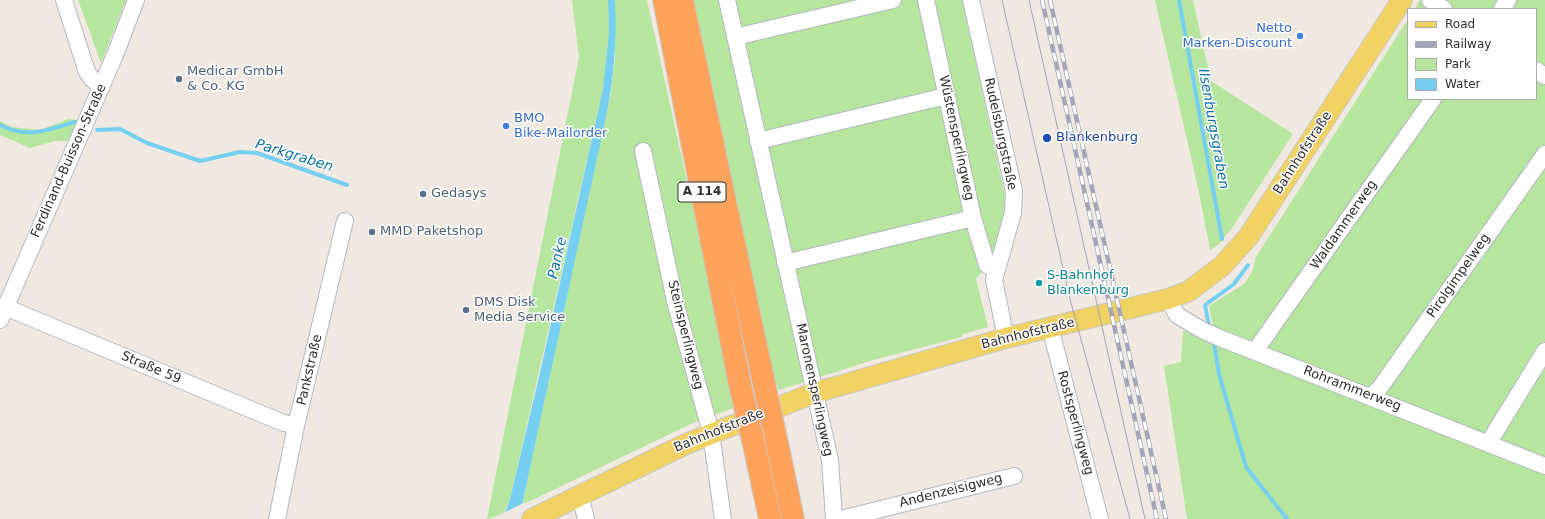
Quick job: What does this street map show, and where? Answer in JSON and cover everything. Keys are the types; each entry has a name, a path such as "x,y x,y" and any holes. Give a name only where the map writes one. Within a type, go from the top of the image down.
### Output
{"highway":[{"name":"A 114","path":"664,0 740,385 770,519"},
{"name":"A 114","path":"682,0 793,519"}],"main road":[{"name":"Bahnhofstraße","path":"532,519 645,463 711,433 814,393 1006,338 1168,299 1189,291 1222,266 1244,242 1402,0"}],"street":[{"path":"64,0 87,72 93,80 102,86"},
{"name":"Ferdinand-Buisson-Straße","path":"3,314 102,86 136,0"},
{"name":"Maronensperlingweg","path":"727,0 830,460 834,519"},
{"path":"735,37 893,0"},
{"name":"Wüstensperlingweg","path":"926,0 973,218 987,265 997,270"},
{"name":"Rudelsburgstraße","path":"971,0 1014,190 1013,213 994,280 1006,338"},
{"path":"1430,0 1442,8"},
{"path":"758,141 946,96"},
{"name":"Waldammerweg","path":"1255,351 1432,100"},
{"name":"Steinsperlingweg","path":"643,151 676,305 711,433 723,519"},
{"name":"Pirolgimpelweg","path":"1372,396 1379,389 1545,154"},
{"path":"785,263 973,218"},
{"name":"Pankstraße","path":"277,519 296,426 344,221"},
{"name":"Rohrammerweg","path":"1168,299 1177,315 1202,330 1489,442 1545,466"},
{"name":"Straße 59","path":"3,314 281,422 296,426"},
{"name":"Rostsperlingweg","path":"1050,328 1100,519"},
{"path":"1489,442 1545,351"},
{"name":"Andenzeisigweg","path":"842,519 1014,476"},
{"path":"580,495 586,519"}],"green space":[{"path":"78,0 126,0 101,63"},
{"path":"572,0 608,0 609,31 603,89 510,499 504,513 487,519 579,57"},
{"path":"615,0 647,0 712,295 734,408 697,421 522,505 611,93 615,59"},
{"path":"689,0 962,0 1005,195 1003,225 994,258 976,279 988,327 963,334 961,337 873,360 779,390 771,373"},
{"path":"1155,0 1193,0 1211,81 1293,134 1232,228 1219,244 1210,250 1200,197"},
{"path":"1420,0 1545,0 1545,519 1187,519 1164,366 1181,362 1183,331 1213,326 1209,306 1244,284 1252,272 1256,257 1407,21 1407,100 1537,100 1537,8 1416,8"},
{"path":"68,119 77,120 69,141 55,141 30,148 0,135 0,121 12,127 40,130"}],"water":[{"path":"608,0 615,0 616,30 613,73 606,117 519,519 503,519 510,499 539,377 603,89 609,31"}],"pier":[{"path":"525,502 521,519 501,519 502,514"}],"waterway":[{"name":"Ilsenburgsgraben","path":"1179,0 1222,239"},
{"name":"Parkgraben","path":"0,125 20,132 38,132 75,122 78,123"},
{"name":"Parkgraben","path":"97,130 120,129 147,143 200,161 240,152 257,153 347,185"},
{"name":"Ilsenburgsgraben","path":"1209,326 1205,305 1234,284 1248,265"},
{"name":"Ilsenburgsgraben","path":"1214,343 1219,374 1246,467 1287,519"}],"tram line":[{"path":"1002,0 1070,299 1130,519"},
{"path":"1029,0 1145,519"}],"railway":[{"path":"1042,0 1157,519"},
{"path":"1050,0 1166,519"}],"place":[{"name":"Netto Marken-Discount","path":"1300,36"},
{"name":"Medicar GmbH & Co. KG","path":"179,79"},
{"name":"BMO Bike-Mailorder","path":"506,126"},
{"name":"Blankenburg","path":"1047,138"},
{"name":"Gedasys","path":"423,194"},
{"name":"MMD Paketshop","path":"372,232"},
{"name":"S-Bahnhof Blankenburg","path":"1039,283"},
{"name":"DMS Disk Media Service","path":"466,310"}],"water label":[{"name":"Panke","path":"558,258"}]}
